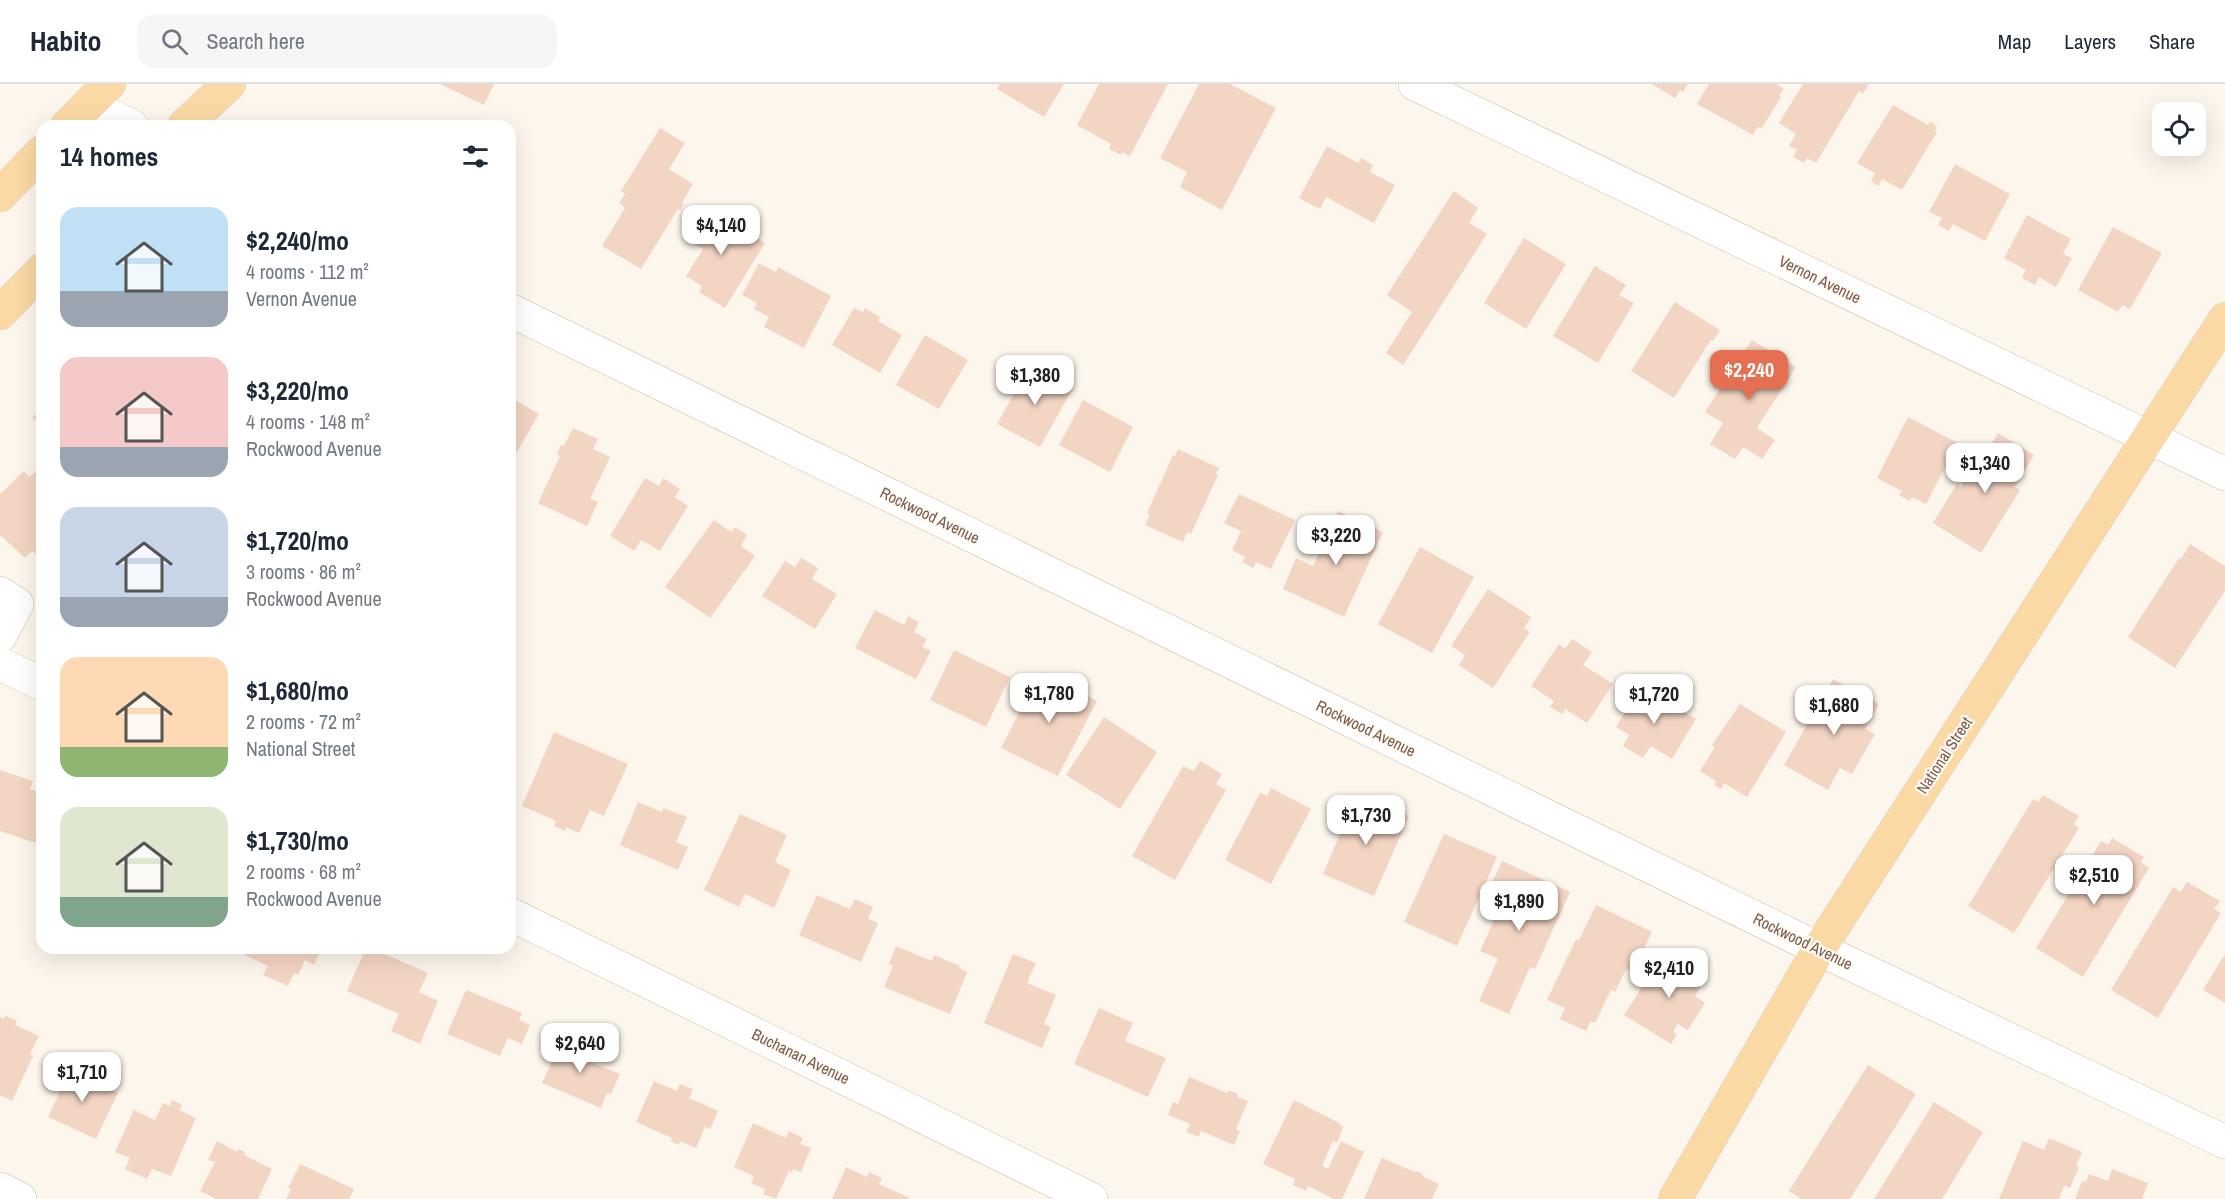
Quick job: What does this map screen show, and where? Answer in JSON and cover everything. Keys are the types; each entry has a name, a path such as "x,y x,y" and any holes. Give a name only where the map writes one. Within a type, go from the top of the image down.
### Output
{"main road":[{"path":"190,120 229,84"},
{"path":"0,195 36,158"},
{"path":"0,312 36,276"},
{"name":"National Street","path":"1674,1199 1819,949 2225,319"}],"street":[{"name":"Vernon Avenue","path":"1415,84 2225,474"},
{"path":"88,105 119,120"},
{"name":"Rockwood Avenue","path":"516,313 1819,949 2225,1142"},
{"path":"0,593 17,604 0,636"},
{"path":"0,664 36,681"},
{"name":"Buchanan Avenue","path":"516,917 1091,1199"},
{"path":"0,1189 20,1199"}],"building":[{"path":"440,84 494,84 484,105"},
{"path":"1000,84 1064,84 1044,117 997,89"},
{"path":"1099,84 1168,84 1130,156 1122,152 1121,155 1109,149 1111,144 1077,125"},
{"path":"1199,84 1230,84 1276,108 1222,210 1180,187 1187,172 1160,158"},
{"path":"1652,84 1688,84 1675,98"},
{"path":"1709,84 1776,84 1784,89 1762,128 1758,127 1753,135 1697,104"},
{"path":"1803,84 1869,84 1863,94 1859,91 1816,163 1807,158 1804,163 1793,157 1797,150 1789,146 1796,134 1779,123"},
{"path":"1893,105 1928,125 1930,121 1937,127 1935,130 1937,132 1902,190 1882,179 1878,186 1871,181 1875,173 1857,163"},
{"path":"660,128 685,143 669,169 693,184 682,203 684,204 680,210 678,209 641,269 602,246 625,208 619,203 625,194 621,191"},
{"path":"1327,146 1358,163 1361,158 1373,165 1370,172 1395,185 1374,223 1326,197 1320,209 1299,198"},
{"path":"1955,164 2010,194 1985,241 1953,224 1949,231 1938,225 1942,218 1929,212"},
{"path":"1454,191 1478,208 1469,223 1487,234 1403,365 1386,353 1412,312 1387,295"},
{"path":"705,206 765,243 725,308 699,292 702,286 686,276 703,249 685,238"},
{"path":"2027,215 2071,239 2063,254 2072,258 2056,287 2039,277 2035,285 2022,278 2026,270 2004,258"},
{"path":"2113,227 2162,253 2130,309 2122,305 2118,312 2078,290"},
{"path":"1524,238 1566,264 1526,329 1484,303"},
{"path":"759,263 776,272 778,267 831,296 804,348 764,327 769,317 754,309 757,303 742,295"},
{"path":"1595,266 1626,285 1619,295 1634,303 1598,363 1553,336"},
{"path":"1675,302 1720,330 1713,341 1711,340 1674,398 1631,371"},
{"path":"854,308 863,312 865,308 880,317 878,321 902,335 880,373 832,345"},
{"path":"925,335 968,360 939,409 896,385"},
{"path":"1752,340 1796,367 1757,428 1775,440 1762,459 1743,447 1735,459 1710,444 1723,423 1705,412"},
{"path":"1030,365 1073,388 1040,447 997,424"},
{"path":"1083,400 1133,427 1110,472 1059,445"},
{"path":"516,401 539,414 516,454"},
{"path":"1908,417 1958,443 1926,504 1912,497 1910,501 1899,495 1902,491 1877,478"},
{"path":"573,428 598,439 593,449 610,457 590,499 598,502 587,526 538,503 560,456 557,454 561,445 564,446"},
{"path":"1998,433 2034,455 2015,487 2020,490 1981,553 1933,523 1957,484 1961,487 1978,461 1980,463"},
{"path":"1178,449 1219,468 1216,474 1218,475 1191,534 1187,532 1183,542 1145,525 1150,514 1147,513 1173,455 1175,456"},
{"path":"24,471 29,477 36,471 36,554 32,551 25,558 0,535 0,494"},
{"path":"645,478 659,486 663,478 680,489 675,497 688,506 660,551 641,540 634,551 610,536"},
{"path":"1239,494 1295,520 1271,569 1256,562 1253,568 1242,562 1245,557 1232,550 1241,531 1224,523"},
{"path":"1338,511 1383,532 1344,617 1283,589 1296,558 1313,566"},
{"path":"714,520 731,532 735,527 747,535 741,546 755,556 710,618 665,587"},
{"path":"2190,544 2225,566 2225,591 2175,668 2128,637"},
{"path":"1420,547 1474,577 1432,653 1378,624"},
{"path":"801,558 818,568 812,579 837,594 815,629 762,596 785,561 795,567"},
{"path":"1488,589 1531,617 1524,628 1530,632 1493,688 1459,665 1465,655 1451,646"},
{"path":"875,610 904,625 908,616 919,622 914,632 927,639 922,647 931,651 916,679 855,648"},
{"path":"1572,639 1592,652 1583,665 1613,684 1587,723 1565,709 1562,714 1550,707 1554,701 1531,686 1559,644 1565,649"},
{"path":"954,650 1010,677 986,727 930,700"},
{"path":"1040,672 1097,701 1058,776 1001,748"},
{"path":"1833,679 1879,704 1865,729 1875,734 1852,774 1840,768 1828,790 1784,765"},
{"path":"1641,686 1649,691 1651,688 1658,693 1657,695 1696,719 1672,759 1651,746 1643,758 1623,746 1629,735 1616,727"},
{"path":"1740,704 1786,732 1747,797 1724,783 1721,789 1714,785 1716,781 1700,771 1715,747 1712,745"},
{"path":"1104,717 1157,752 1120,809 1066,775"},
{"path":"554,732 628,764 604,816 590,810 579,833 566,827 565,831 554,826 556,821 522,806"},
{"path":"1200,761 1222,774 1216,784 1226,790 1175,880 1132,856 1183,766 1194,771"},
{"path":"0,770 33,781 30,789 36,791 36,843 0,831"},
{"path":"1271,788 1311,809 1271,884 1225,860 1260,793 1267,796"},
{"path":"2043,795 2079,816 2074,824 2079,828 2014,933 1968,906 2033,799 2038,802"},
{"path":"1366,798 1409,816 1374,896 1323,874 1353,804 1362,808"},
{"path":"638,802 662,812 663,808 687,817 676,842 688,847 678,870 620,845"},
{"path":"740,814 787,835 775,862 791,870 774,908 745,894 739,907 704,890"},
{"path":"1444,834 1497,857 1457,946 1404,922"},
{"path":"2112,838 2144,857 2141,862 2149,868 2083,977 2036,948 2101,841 2108,845"},
{"path":"1502,861 1570,892 1535,969 1530,967 1509,1014 1479,1001 1498,959 1480,951 1508,890 1492,883"},
{"path":"2187,882 2220,901 2214,909 2221,913 2158,1018 2111,990 2173,887 2181,892"},
{"path":"817,895 850,909 855,899 873,907 868,919 878,923 861,962 799,935"},
{"path":"1596,905 1652,932 1632,972 1626,969 1615,992 1611,990 1595,1023 1591,1021 1586,1031 1560,1019 1565,1008 1547,1000 1576,939 1579,940"},
{"path":"896,946 932,961 934,955 960,966 959,968 967,972 950,1014 884,987 893,966 889,964"},
{"path":"319,954 314,965 305,960 298,975 294,973 288,986 263,975 268,966 245,955"},
{"path":"363,954 385,954 428,973 419,992 438,1001 420,1044 391,1031 399,1014 347,991"},
{"path":"1013,954 1036,963 1027,983 1056,995 1044,1024 1051,1027 1042,1048 984,1023"},
{"path":"2225,954 2225,1003 2203,990"},
{"path":"1662,956 1682,968 1688,960 1709,973 1695,996 1705,1003 1688,1030 1678,1024 1673,1032 1677,1034 1671,1044 1624,1015 1651,973 1649,972 1652,967 1654,968"},
{"path":"466,990 522,1013 519,1020 530,1025 522,1044 508,1038 500,1056 447,1034"},
{"path":"1099,1008 1133,1023 1125,1041 1166,1058 1148,1097 1074,1064"},
{"path":"5,1015 17,1021 15,1025 39,1036 30,1054 33,1056 12,1101 0,1095 0,1017 4,1019"},
{"path":"563,1036 588,1046 585,1053 596,1057 593,1063 620,1074 611,1094 607,1093 601,1108 542,1083"},
{"path":"1868,1065 1916,1094 1850,1199 1801,1199 1789,1191"},
{"path":"61,1067 81,1077 83,1074 90,1077 89,1080 118,1093 96,1139 48,1117 62,1087 54,1083"},
{"path":"1189,1077 1227,1093 1228,1090 1238,1094 1237,1097 1248,1101 1236,1129 1240,1131 1234,1145 1201,1131 1199,1137 1186,1132 1190,1124 1168,1115 1173,1102 1178,1104"},
{"path":"654,1081 677,1091 680,1084 693,1089 689,1098 718,1111 710,1129 705,1127 696,1148 680,1141 679,1145 671,1141 672,1138 636,1122"},
{"path":"172,1100 182,1105 179,1110 196,1118 171,1176 152,1169 147,1179 125,1169 130,1158 115,1152 134,1110 155,1120 163,1103 170,1106"},
{"path":"1294,1100 1343,1127 1337,1143 1333,1141 1322,1166 1328,1169 1341,1141 1364,1152 1342,1199 1334,1199 1308,1186 1306,1191 1293,1185 1295,1179 1263,1164"},
{"path":"1934,1102 1983,1132 1942,1199 1874,1199"},
{"path":"753,1123 786,1138 789,1131 803,1138 800,1144 811,1148 801,1172 793,1169 792,1173 789,1171 776,1199 763,1194 765,1189 751,1183 754,1176 734,1167"},
{"path":"2049,1138 2082,1152 2076,1166 2079,1167 2070,1188 2064,1186 2059,1199 1999,1199 2023,1141 2044,1150"},
{"path":"217,1141 237,1152 238,1149 245,1152 244,1155 272,1169 258,1199 216,1199 200,1191 215,1162 208,1160"},
{"path":"1382,1158 1423,1174 1422,1176 1439,1184 1432,1199 1364,1199"},
{"path":"300,1164 354,1189 349,1199 286,1199 291,1189 288,1188"},
{"path":"846,1167 867,1177 869,1172 882,1178 879,1184 908,1199 832,1199"},
{"path":"2112,1169 2148,1183 2142,1199 2075,1199 2082,1181 2086,1182 2089,1174 2108,1181"}]}
